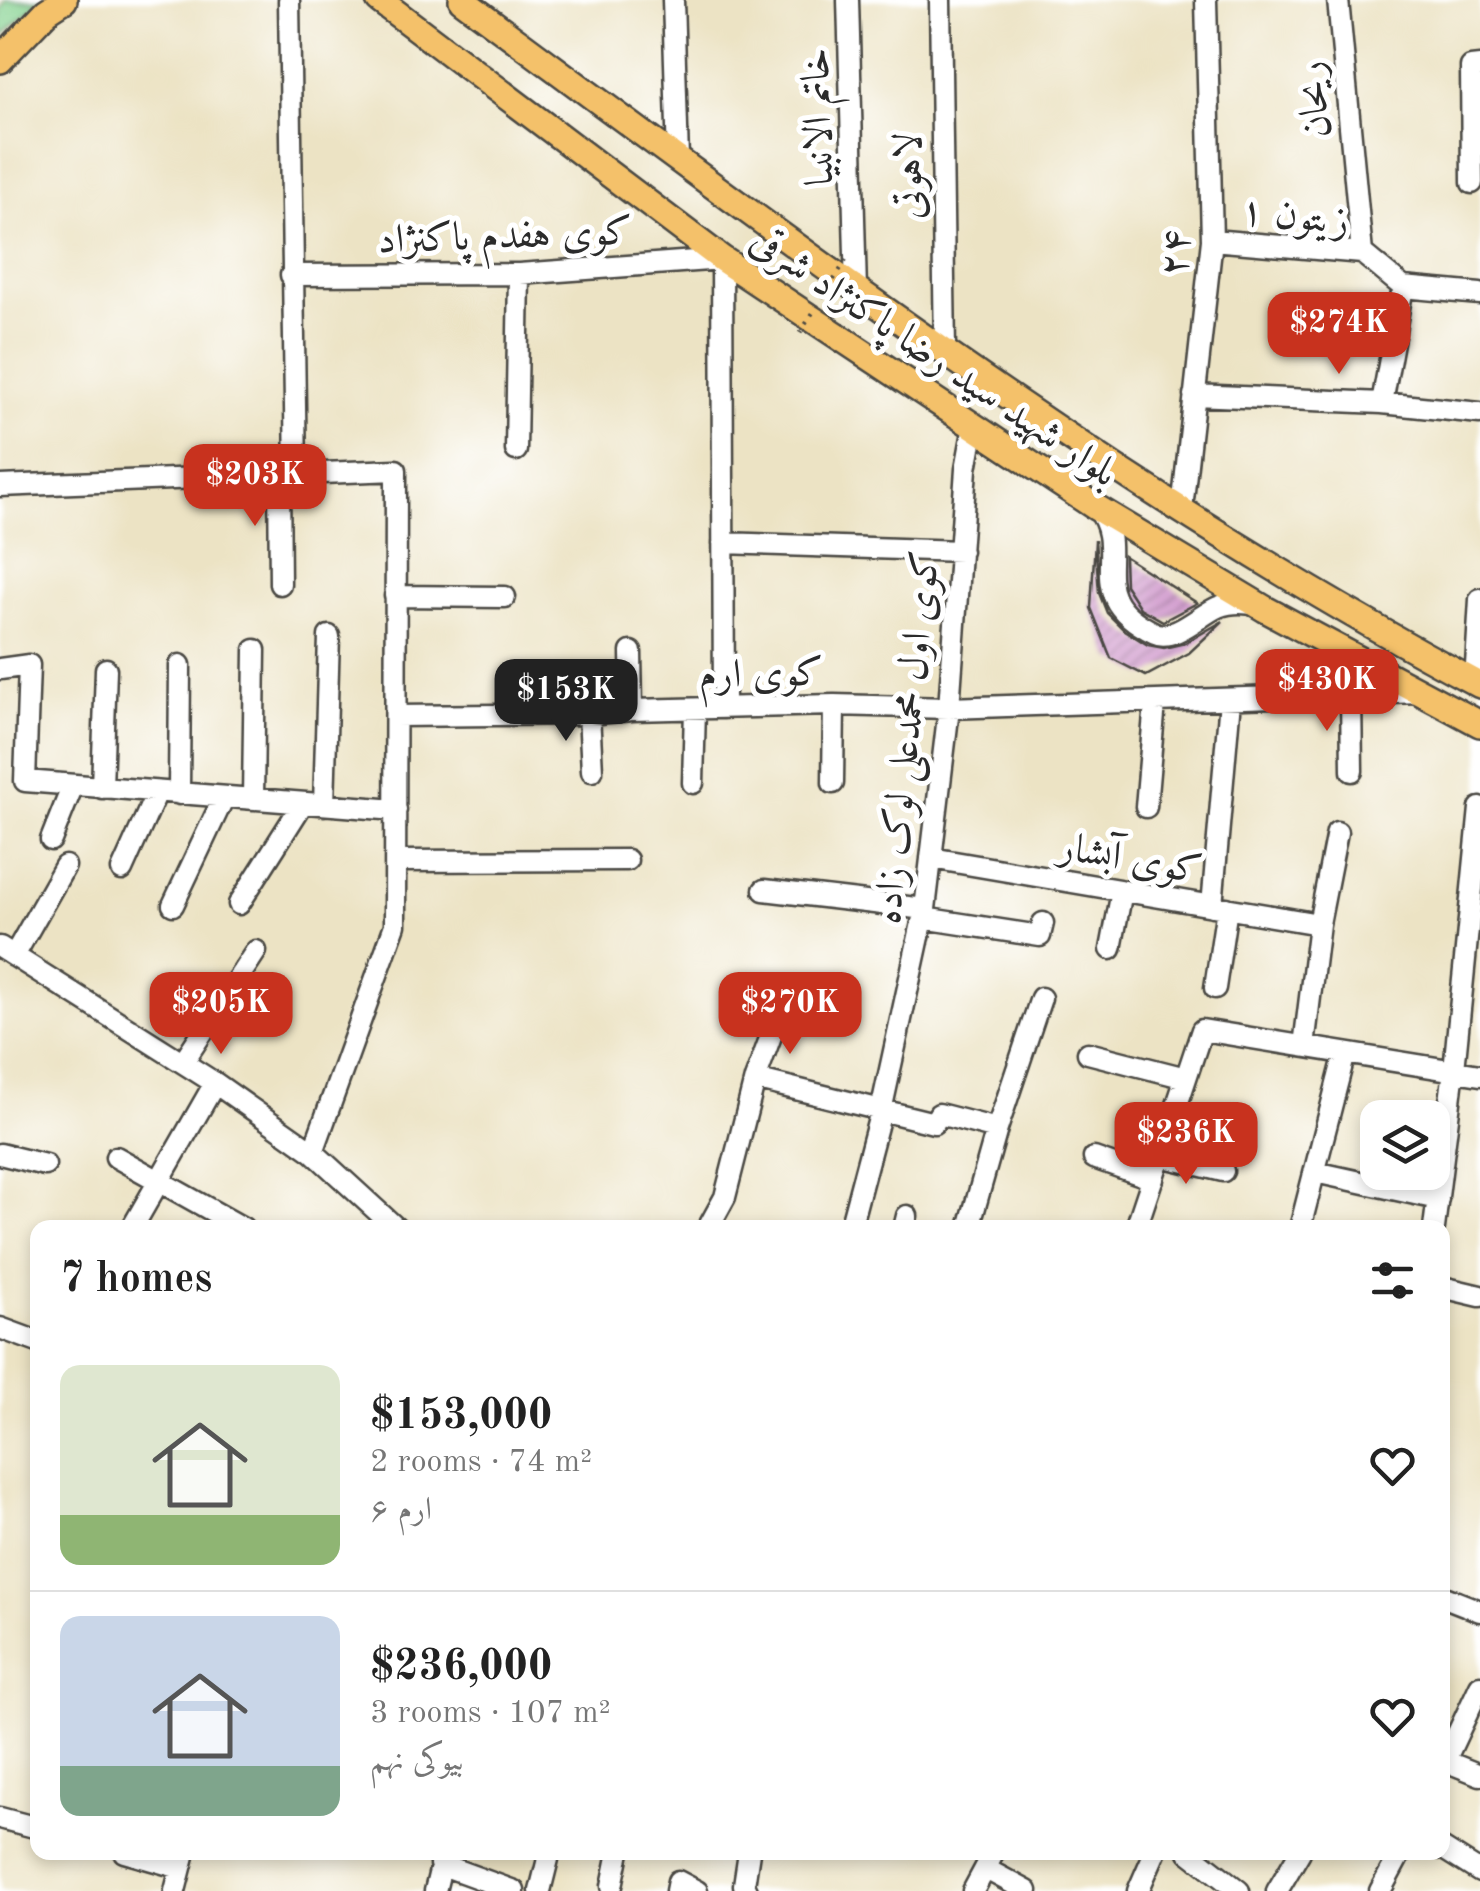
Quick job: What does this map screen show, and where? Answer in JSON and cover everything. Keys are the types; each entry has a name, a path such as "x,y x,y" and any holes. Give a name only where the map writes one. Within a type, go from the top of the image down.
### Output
{"main road":[{"path":"0,60 46,11 64,0"},
{"path":"368,0 409,23"},
{"name":"بلوار شهید سید رضا پاکنژاد شرقی","path":"378,0 722,259 1097,508 1258,605 1480,724"},
{"name":"بلوار شهید سید رضا پاکنژاد شرقی","path":"462,0 856,291 1130,478 1477,683"}],"street":[{"path":"280,584 288,474 289,0"},
{"path":"673,0 678,159"},
{"name":"خاتم الانبیا","path":"848,0 856,291"},
{"name":"لاهوتی","path":"940,0 944,351"},
{"name":"۲۴","path":"1182,509 1212,240 1206,0"},
{"name":"ریحان","path":"1338,0 1362,253"},
{"path":"1472,184 1471,67 1480,66"},
{"name":"زیتون ۱","path":"1212,240 1362,253 1402,287"},
{"path":"722,259 724,708"},
{"name":"کوی هفدم پاکنژاد","path":"291,275 519,274 722,259"},
{"path":"516,450 519,274"},
{"path":"1382,404 1402,287 1480,294"},
{"path":"1194,395 1480,413"},
{"name":"کوی اول محمدعلی لوک زاده","path":"852,1220 881,1112 924,914 948,708 966,469 974,426"},
{"path":"0,486 396,470 396,924 313,1152"},
{"path":"1097,508 1108,526 1108,579 1116,602 1153,632 1162,635 1178,630 1219,606 1243,602 1258,605"},
{"path":"724,543 961,551"},
{"path":"394,596 505,596"},
{"path":"1477,683 1480,598"},
{"path":"239,904 313,804 330,636"},
{"path":"253,799 255,650"},
{"path":"632,652 632,710"},
{"path":"0,669 30,665 25,782 396,810"},
{"path":"179,794 180,665"},
{"path":"102,788 106,669"},
{"name":"کوی ارم","path":"396,716 834,705 948,708 1422,692"},
{"path":"1351,695 1352,771"},
{"path":"1216,988 1230,700"},
{"path":"1146,807 1155,703"},
{"path":"834,705 834,783"},
{"path":"693,783 696,708"},
{"path":"589,714 592,771"},
{"path":"51,840 73,786"},
{"path":"122,870 157,792"},
{"path":"173,905 224,797"},
{"path":"1435,1220 1477,870 1480,808"},
{"path":"1304,1046 1319,924 1337,832"},
{"name":"کوی آبشار","path":"932,858 1319,924"},
{"path":"396,861 627,860"},
{"path":"65,866 7,952 216,1083 313,1152 387,1220"},
{"path":"764,890 1040,936 1043,923"},
{"path":"1112,950 1122,891"},
{"path":"183,1062 256,951"},
{"path":"972,1220 997,1129 1041,998"},
{"path":"712,1220 725,1197 754,1078 778,1017"},
{"path":"1139,1220 1202,1030 1480,1074"},
{"path":"1088,1053 1186,1078"},
{"path":"1302,1220 1345,1053"},
{"path":"754,1078 881,1112 934,1123 939,1114 997,1129"},
{"path":"137,1220 216,1083"},
{"path":"0,1154 46,1165"},
{"path":"1160,1156 1222,1171"},
{"path":"116,1157 228,1220"},
{"path":"1094,1158 1152,1179"},
{"path":"1315,1172 1438,1200"},
{"path":"1450,1289 1480,1296"},
{"path":"0,1328 30,1339"},
{"path":"1450,1599 1480,1611"},
{"path":"1450,1751 1480,1686"},
{"path":"1450,1766 1480,1776"},
{"path":"0,1818 30,1826"},
{"path":"1450,1853 1480,1872"},
{"path":"175,1891 182,1860"},
{"path":"434,1891 437,1860"},
{"path":"446,1860 514,1891"},
{"path":"540,1891 548,1860"},
{"path":"612,1886 617,1860"},
{"path":"747,1891 744,1885 748,1860"},
{"path":"974,1891 990,1860 1027,1891"},
{"path":"1138,1891 1152,1860"},
{"path":"1200,1860 1239,1891"},
{"path":"1277,1891 1295,1860"},
{"path":"1380,1891 1397,1860"},
{"path":"676,1891 678,1881 697,1891"}],"path":[{"path":"800,332 847,259"}],"green space":[{"path":"5,0 40,0 0,39 0,11"}],"building":[{"path":"1095,540 1099,593 1107,613 1124,630 1148,645 1164,648 1185,643 1223,621 1189,653 1146,676 1111,658 1091,608"},
{"path":"1124,556 1197,603 1163,621 1140,608 1125,585"}]}
